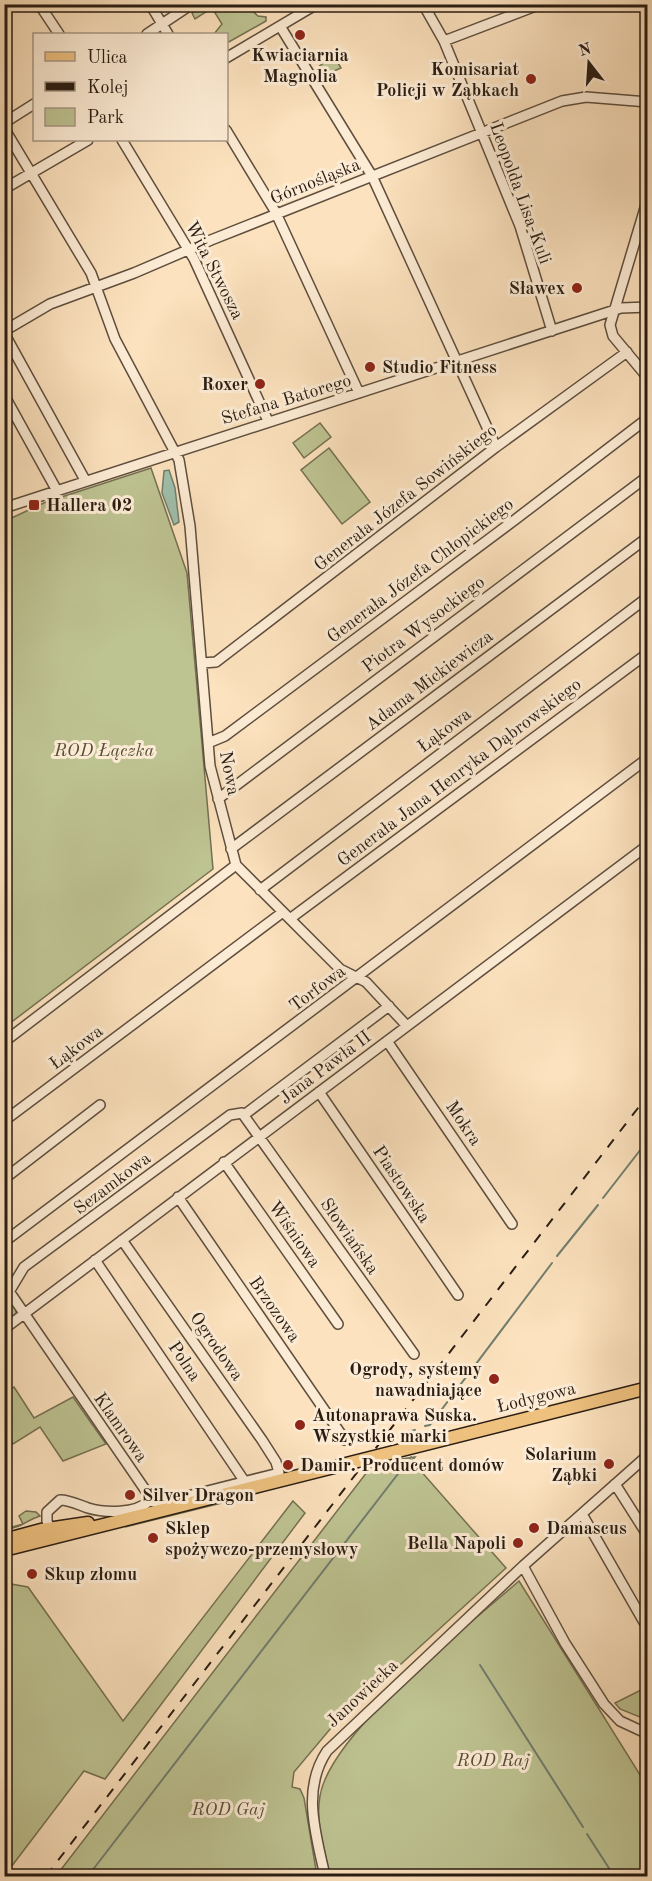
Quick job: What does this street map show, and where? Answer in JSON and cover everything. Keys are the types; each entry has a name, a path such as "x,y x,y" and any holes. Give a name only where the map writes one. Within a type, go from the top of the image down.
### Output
{"main road":[{"name":"Łodygowa","path":"4,1540 119,1521 648,1388"},
{"name":"Łodygowa","path":"4,1550 51,1534"}],"street":[{"path":"39,4 58,33"},
{"path":"150,4 167,33"},
{"path":"149,33 192,4"},
{"path":"228,57 317,4"},
{"name":"Leopolda Lisa-Kuli","path":"423,4 444,42 520,226 552,331"},
{"path":"444,42 541,4"},
{"path":"280,26 372,176 496,447"},
{"name":"Górnośląska","path":"4,332 50,304 576,98 648,102"},
{"path":"4,123 33,105"},
{"name":"Nowa","path":"4,128 91,273 115,339 180,464 187,497 208,743 218,799 236,865 340,969 366,982 407,1026"},
{"path":"228,133 277,214 359,393"},
{"path":"4,189 86,141"},
{"name":"Wita Stwosza","path":"123,141 189,250 268,422"},
{"path":"648,198 614,310 611,331 648,378"},
{"name":"Stefana Batorego","path":"4,508 56,489 614,310 648,307"},
{"path":"4,332 85,480"},
{"name":"Generała Józefa Sowińskiego","path":"202,663 216,662 496,447 627,351"},
{"path":"4,396 56,489"},
{"name":"Generała Józefa Chłopickiego","path":"208,743 218,741 648,418"},
{"name":"Piotra Wysockiego","path":"218,799 648,476"},
{"name":"Adama Mickiewicza","path":"231,849 648,537"},
{"name":"Łąkowa","path":"260,890 648,597"},
{"name":"Generała Jana Henryka Dąbrowskiego","path":"287,915 648,652"},
{"name":"Torfowa","path":"4,1242 648,758"},
{"name":"Jana Pawła II","path":"4,1329 648,845"},
{"path":"4,1042 236,865"},
{"name":"Łąkowa","path":"4,1121 287,915"},
{"name":"Sezamkowa","path":"7,1288 24,1267 230,1115 238,1112 244,1115 389,1006"},
{"name":"Mokra","path":"387,1041 512,1224"},
{"name":"Piastowska","path":"319,1092 458,1294"},
{"path":"4,1179 100,1105"},
{"path":"244,1115 259,1136"},
{"name":"Słowiańska","path":"259,1136 414,1354"},
{"name":"Wiśniowa","path":"224,1162 338,1324"},
{"name":"Brzozowa","path":"178,1197 345,1440"},
{"name":"Ogrodowa","path":"122,1240 276,1462 279,1473 245,1482"},
{"name":"Polna","path":"94,1260 245,1482"},
{"name":"Klamrowa","path":"7,1288 23,1315 148,1494 149,1501"},
{"name":"Janowiecka","path":"324,1876 311,1800 314,1778 320,1761 336,1740 520,1569 648,1455"},
{"path":"51,1534 46,1518 57,1501 63,1500 94,1510 113,1512 144,1505 149,1501 160,1503 245,1482"},
{"path":"615,1484 648,1536"},
{"path":"582,1514 648,1629"},
{"path":"520,1569 604,1704 620,1721 648,1734"}],"green space":[{"path":"205,5 246,5 258,16 266,17 266,21 228,42 228,33 215,33 222,24 212,8 195,19 192,13"},
{"path":"334,56 341,68 323,76 318,67"},
{"path":"320,423 331,437 304,458 293,443"},
{"path":"329,448 370,502 342,524 301,470"},
{"name":"ROD Łączka","path":"151,468 187,573 213,869 5,1027 5,521 46,502"},
{"path":"4,1293 16,1310 16,1315 4,1324"},
{"path":"14,1387 34,1418 73,1397 106,1444 63,1461 40,1427 13,1444 5,1430 4,1393"},
{"name":"ROD Gaj","path":"415,1457 412,1461 506,1568 331,1728 294,1772 292,1787 300,1789 304,1798 317,1876 56,1876 374,1463"},
{"path":"279,1486 242,1498 125,1527 143,1519"},
{"path":"293,1501 305,1513 105,1779 84,1771 5,1875 5,1583 28,1587 123,1721"},
{"path":"26,1511 36,1512 40,1516 35,1518 23,1524 19,1516"},
{"name":"ROD Raj","path":"519,1581 647,1786 647,1876 330,1876 319,1816 320,1796 329,1770 348,1742 404,1681"},
{"path":"647,1687 647,1720 620,1709 615,1703"}],"shaded area":[{"path":"169,470 175,488 179,522 174,525 162,493 164,471"}],"waterway":[{"path":"603,1198 648,1140"},
{"path":"557,1256 598,1205"},
{"path":"425,1426 430,1425 552,1263"},
{"path":"411,1440 407,1432 415,1430"},
{"path":"88,1876 411,1457"},
{"path":"480,1665 583,1827"},
{"path":"587,1834 614,1876"}],"railway":[{"path":"46,1876 648,1095"}],"place":[{"name":"Kwiaciarnia Magnolia","path":"300,35"},
{"name":"Komisariat Policji w Ząbkach","path":"531,79"},
{"name":"Sławex","path":"577,288"},
{"name":"Studio Fitness","path":"370,367"},
{"name":"Roxer","path":"260,384"},
{"name":"Hallera 02","path":"34,505"},
{"name":"Ogrody, systemy nawadniające","path":"494,1379"},
{"name":"Autonaprawa Suska. Wszystkie marki","path":"300,1425"},
{"name":"Solarium Ząbki","path":"609,1464"},
{"name":"Damir. Producent domów","path":"288,1465"},
{"name":"Silver Dragon","path":"130,1495"},
{"name":"Damascus","path":"534,1528"},
{"name":"Sklep spożywczo-przemysłowy","path":"153,1538"},
{"name":"Bella Napoli","path":"518,1543"},
{"name":"Skup złomu","path":"32,1574"}]}
